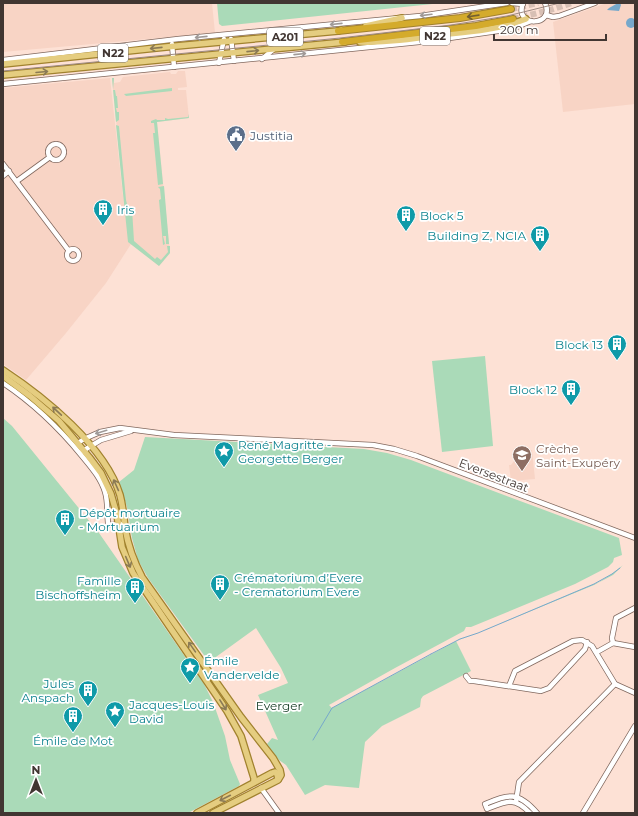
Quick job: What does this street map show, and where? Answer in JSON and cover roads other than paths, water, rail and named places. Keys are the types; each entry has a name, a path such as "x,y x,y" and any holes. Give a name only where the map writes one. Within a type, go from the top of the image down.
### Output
{"highway":[{"name":"A201","path":"338,31 460,18 511,6"},
{"name":"A201","path":"342,42 452,29 513,19"}],"main road":[{"path":"338,31 346,28 366,26 402,18"},
{"name":"N22","path":"342,42 385,42 456,33 514,24 529,20"},
{"name":"A201","path":"232,42 338,31"},
{"name":"N22","path":"3,64 232,42"},
{"name":"A201","path":"233,53 342,42"},
{"name":"N22","path":"3,75 233,53"},
{"path":"3,370 48,402 84,439 104,463 114,482 122,504 133,557 142,577 241,717 279,767 281,774 278,780 213,813"},
{"path":"3,376 59,421 78,443 82,452 101,473 109,487 115,504 122,547 133,573 215,691 235,725 245,749 254,782"},
{"path":"197,813 204,811 254,782 275,772 278,775 278,780"},
{"path":"239,791 243,797"}],"street":[{"path":"3,60 172,40 402,18 507,3"},
{"path":"511,6 523,3 522,13 529,20"},
{"path":"546,15 556,16 595,3"},
{"path":"3,84 262,59 463,37 512,29 529,20 539,21 546,15 546,6"},
{"path":"227,35 232,42 234,61"},
{"path":"219,63 223,42 227,35"},
{"path":"172,40 174,67"},
{"path":"262,59 274,49"},
{"path":"202,57 211,63"},
{"path":"17,182 50,157"},
{"path":"3,164 69,251"},
{"path":"3,176 9,171"},
{"path":"3,383 33,405 82,452 97,476 105,493 108,523 110,525 125,524"},
{"name":"Eversestraat","path":"78,443 100,432 113,429 174,435 380,446 410,454 635,538"},
{"path":"82,452 90,446 113,436 134,430"},
{"path":"613,643 612,638 617,617 635,608"},
{"path":"509,686 515,671 578,639 587,642 597,652 615,684 635,693"},
{"path":"466,676 470,681 541,691 549,688 585,649 587,642"},
{"path":"597,652 613,643 635,647"},
{"path":"516,799 517,786 521,779 615,684"},
{"path":"583,813 635,726"},
{"path":"261,788 279,813"},
{"path":"516,799 530,813"},
{"path":"486,806 516,799 527,802 537,813"}],"water":[{"path":"618,3 621,5 619,11 607,10 609,8"},
{"path":"629,18 633,18 635,19 635,27 629,28 626,25 626,21"}],"waterway":[{"path":"431,654 460,639 478,633 594,584 620,568"},
{"path":"313,740 332,708 431,654"}],"tunnel":[{"path":"511,9 538,3"},
{"path":"513,19 572,3"}],"tram line":[{"path":"3,71 340,38 451,25 507,16 560,3"}],"place":[{"name":"Justitia","path":"236,152"},
{"name":"Iris","path":"103,226"},
{"name":"Block 5","path":"406,232"},
{"name":"Building Z, NCIA","path":"540,252"},
{"name":"Block 13","path":"617,361"},
{"name":"Block 12","path":"571,406"},
{"name":"René Magritte - Georgette Berger","path":"224,468"},
{"name":"Crèche Saint-Exupéry","path":"522,472"},
{"name":"Dépôt mortuaire - Mortuarium","path":"65,536"},
{"name":"Crématorium d’Evere - Crematorium Evere","path":"220,601"},
{"name":"Famille Bischoffsheim","path":"135,604"},
{"name":"Émile Vandervelde","path":"190,684"},
{"name":"Jules Anspach","path":"88,707"},
{"name":"Jacques-Louis David","path":"115,728"},
{"name":"Émile de Mot","path":"73,733"}],"park label":[{"name":"Everger","path":"279,705"}]}
